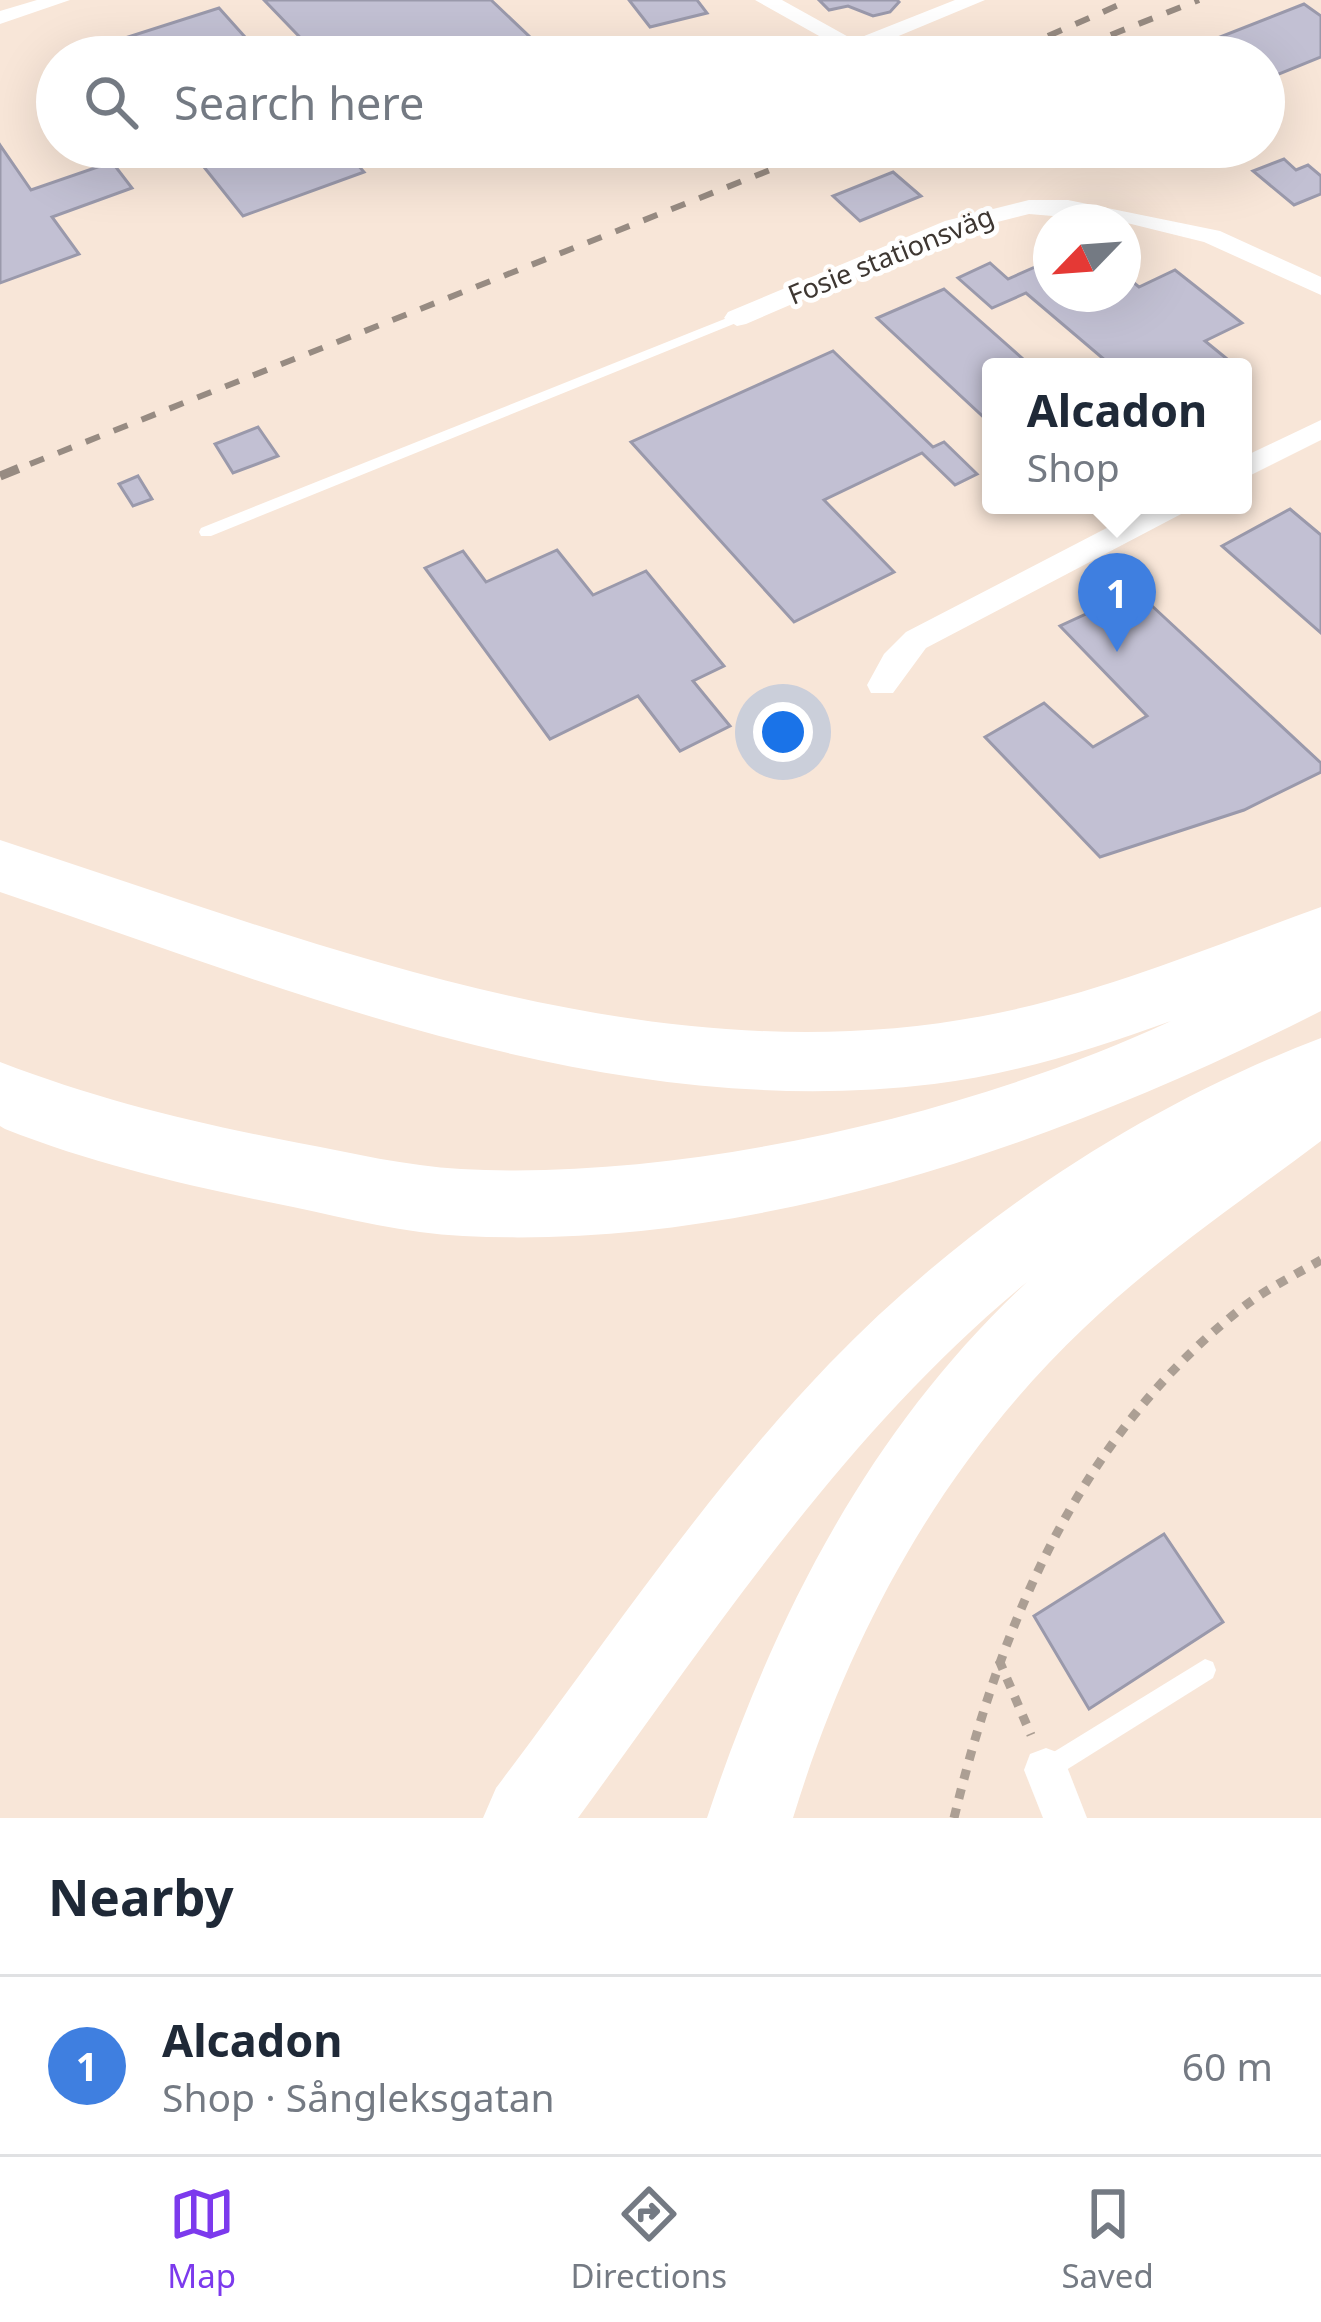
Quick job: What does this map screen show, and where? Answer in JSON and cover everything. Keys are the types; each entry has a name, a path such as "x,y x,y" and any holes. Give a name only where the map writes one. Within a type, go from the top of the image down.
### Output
{"highway":[{"path":"0,866 437,1008 587,1045 709,1060 866,1059 957,1049 1099,1016 1321,935"},
{"path":"0,1093 29,1108 212,1159 378,1190 482,1203 575,1198 759,1178 950,1132 1125,1073 1321,979"},
{"path":"526,1818 799,1458 853,1392 952,1297 1056,1217 1148,1157 1321,1069"},
{"path":"750,1818 765,1766 813,1647 864,1544 933,1443 1028,1332 1131,1244 1321,1101"}],"street":[{"path":"0,18 59,0"},
{"path":"766,0 831,36"},
{"path":"883,36 974,0"},
{"name":"Fosie stationsväg","path":"737,318 954,226 1029,207 1068,207 1211,236 1321,287"},
{"path":"1252,464 1321,428"},
{"path":"881,685 916,640 1158,514"},
{"path":"1046,1770 1064,1818"}],"lane":[{"path":"206,532 737,318"},
{"path":"1046,1770 1204,1670"}],"path":[{"path":"954,1818 999,1659 1046,1544 1146,1393 1228,1316 1321,1260"},
{"path":"999,1659 1046,1770"}],"building":[{"path":"264,0 491,0 529,36 299,36"},
{"path":"629,0 697,0 707,13 650,27"},
{"path":"819,0 899,2 890,12 873,16 848,6 829,10"},
{"path":"1304,4 1321,16 1321,57 1285,72 1285,36 1223,36"},
{"path":"219,8 244,36 131,36"},
{"path":"0,145 31,190 95,168 117,168 132,188 52,217 79,254 0,283"},
{"path":"1285,160 1296,170 1308,165 1321,176 1321,194 1294,205 1253,171 1285,168"},
{"path":"205,168 360,168 364,172 243,216"},
{"path":"893,172 921,196 860,221 833,196"},
{"path":"990,263 1008,279 1033,268 1033,299 1026,293 992,308 958,278"},
{"path":"1175,270 1242,323 1205,341 1226,358 1102,358 1048,312 1141,312 1141,286"},
{"path":"944,289 1022,358 982,358 982,416 877,318"},
{"path":"833,351 933,447 944,442 977,474 955,485 922,453 824,500 894,572 794,622 631,442"},
{"path":"258,427 278,456 233,473 215,444"},
{"path":"138,476 152,499 133,506 119,484"},
{"path":"1290,509 1321,535 1321,633 1222,546"},
{"path":"557,550 593,595 646,571 724,666 693,681 730,726 680,751 638,696 550,739 425,568 463,551 486,582"},
{"path":"1136,591 1321,763 1321,772 1244,810 1100,857 985,737 1044,703 1093,747 1147,716 1060,626"},
{"path":"1164,1534 1223,1622 1089,1709 1034,1616"}],"railway":[{"path":"1048,36 1130,0"},
{"path":"1108,36 1199,0"},
{"path":"30,464 775,168"},
{"path":"0,476 37,461"}],"place":[{"name":"Alcadon","path":"1117,652"}]}
